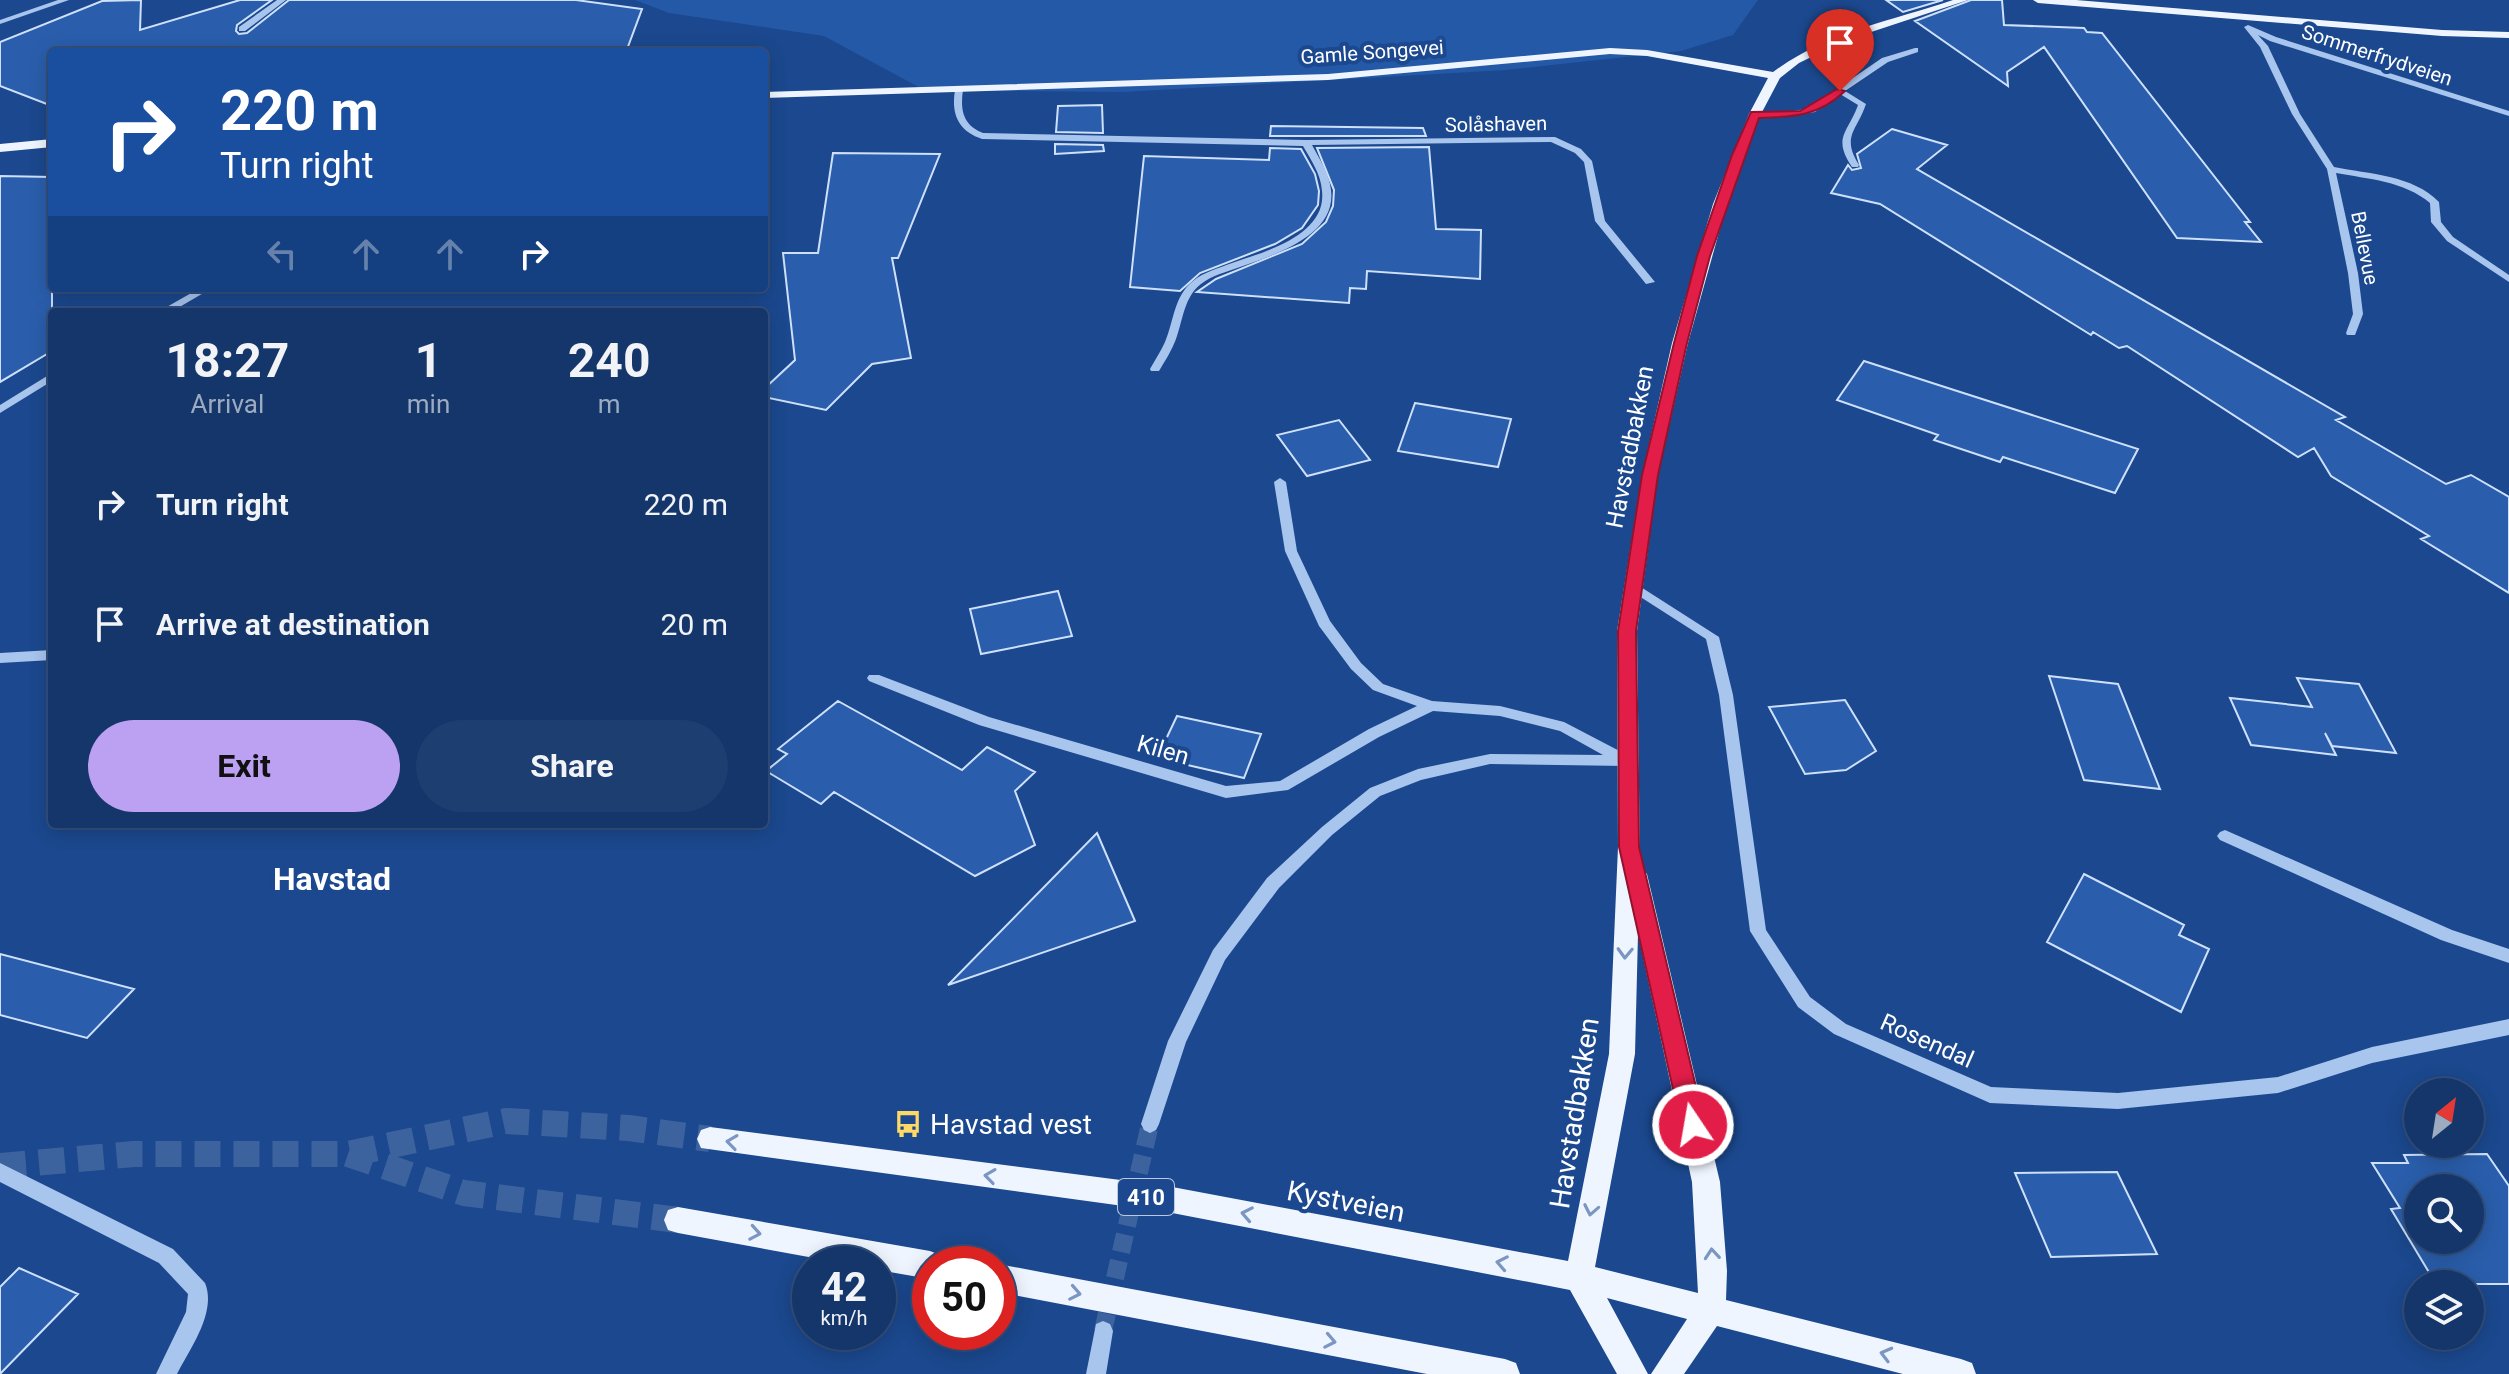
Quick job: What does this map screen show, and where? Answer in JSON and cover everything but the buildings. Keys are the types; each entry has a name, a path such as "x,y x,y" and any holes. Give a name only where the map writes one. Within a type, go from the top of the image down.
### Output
{"main road":[{"path":"1775,76 1791,62 1817,48 1963,0"},
{"path":"2038,0 2244,22 2509,35"},
{"name":"Gamle Songevei","path":"768,95 1328,77 1610,51 1647,53 1775,76"},
{"name":"Havstadbakken","path":"1579,1277 1622,1054 1629,847 1627,631 1650,475 1680,343 1720,204 1755,114 1775,76"},
{"path":"0,148 48,143"},
{"name":"Havstadbakken","path":"1629,847 1706,1182 1713,1271 1711,1310"},
{"name":"Kystveien","path":"710,1139 1167,1199 1579,1277 1961,1374"},
{"path":"678,1220 912,1262"},
{"path":"1579,1277 1633,1374"},
{"path":"1016,1281 1505,1374"},
{"path":"1666,1374 1711,1310"}],"street":[{"path":"0,22 65,0"},
{"path":"242,29 282,0"},
{"name":"Sommerfrydveien","path":"2244,22 2273,39 2509,114"},
{"name":"Bellevue","path":"2244,22 2264,46 2296,114 2331,169 2353,273 2358,314 2351,333"},
{"path":"1755,114 1800,114 1812,110 1885,60 1915,50"},
{"name":"Solåshaven","path":"959,90 960,123 973,134 982,136 1306,143 1439,143 1533,137 1565,142 1588,161 1600,221 1650,282"},
{"path":"1840,91 1862,104 1843,143 1845,152 1855,165"},
{"path":"1155,369 1170,341 1184,294 1200,280 1283,247 1317,225 1324,216 1328,203 1327,180 1306,143"},
{"name":"Bellevue","path":"2331,169 2420,190 2434,202 2436,222 2450,239 2509,279"},
{"path":"177,308 201,292"},
{"path":"0,410 48,379"},
{"name":"Kilen","path":"1280,482 1291,551 1324,623 1356,666 1378,687 1431,706 1500,711 1564,727 1626,761"},
{"name":"Rosendal","path":"1633,586 1712,637 1726,695 1758,931 1804,1002 1840,1029 1990,1095 2118,1101 2278,1085 2372,1055 2509,1027"},
{"path":"0,658 48,655"},
{"name":"Kilen","path":"874,678 984,721 1226,792 1283,786 1374,733 1431,706"},
{"path":"1150,1124 1177,1041 1219,955 1273,883 1327,831 1375,792 1418,775 1490,759 1626,761"},
{"path":"2225,836 2447,935 2509,956"},
{"path":"0,1172 166,1256 198,1290 196,1314 166,1374"},
{"path":"1096,1374 1103,1331"}],"shaded area":[{"path":"635,0 1758,0 1733,35 1681,51 1506,70 1123,92 924,90 824,36 669,13"}],"tunnel":[{"path":"348,1154 506,1121 629,1128 710,1139"},
{"path":"1103,1331 1150,1124"},
{"path":"0,1166 134,1154 348,1154"},
{"path":"348,1154 464,1193 678,1220"}],"place":[{"name":"Havstad vest","path":"908,1124"}],"district":[{"name":"Havstad","path":"332,879"}],"route":[{"path":"1693,1125 1629,847 1627,631 1633,586 1650,475 1680,343 1720,204 1755,114 1800,114 1812,110 1840,91"}]}
